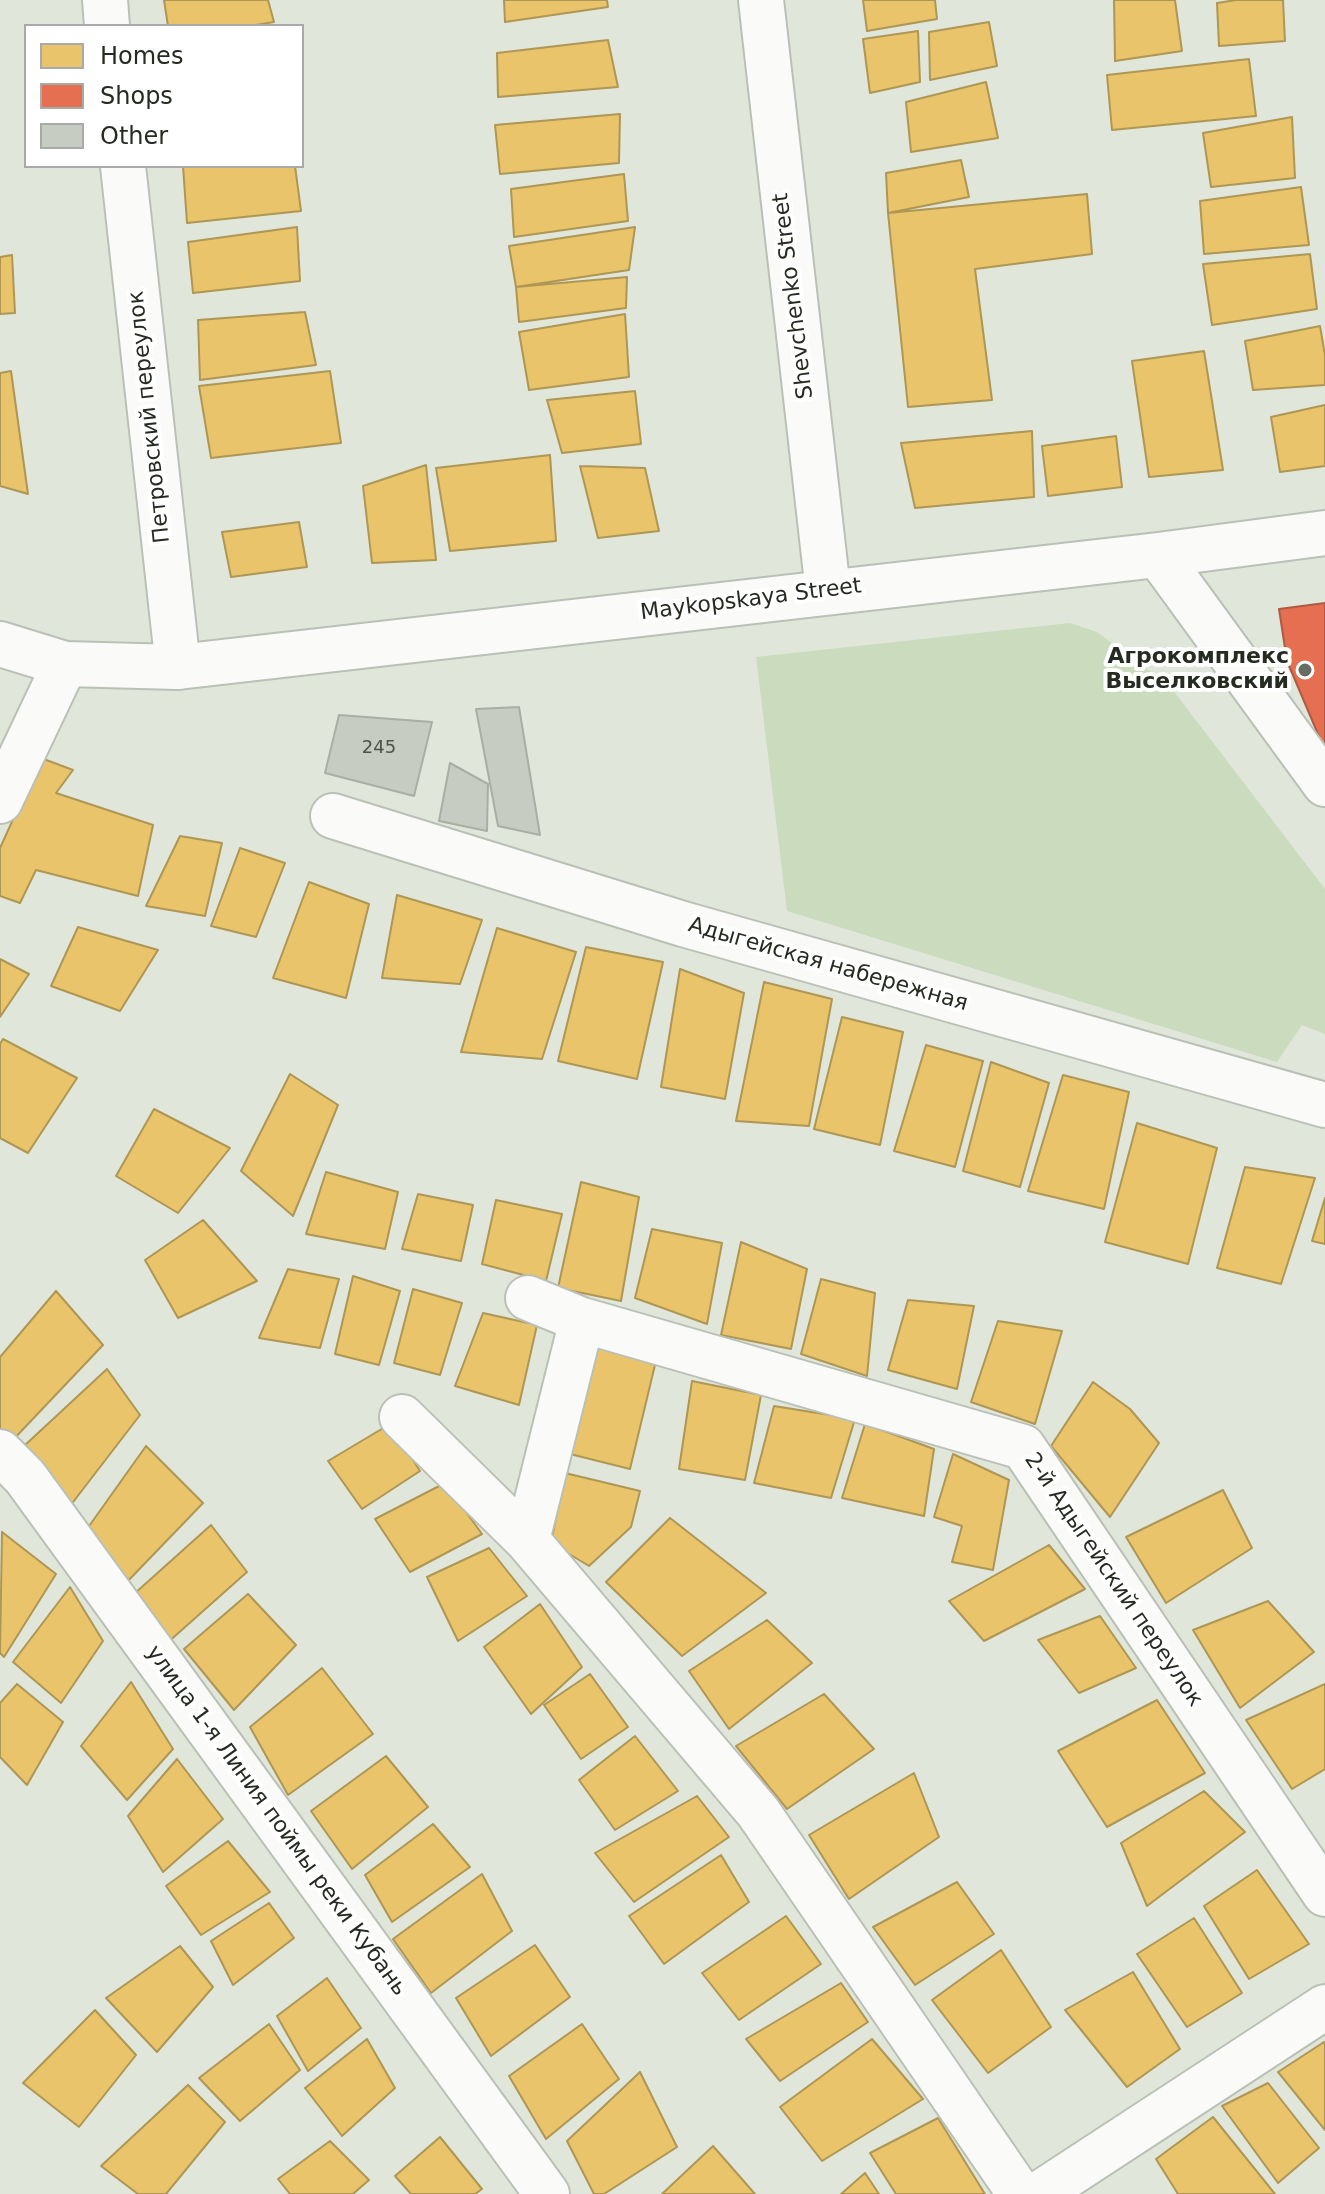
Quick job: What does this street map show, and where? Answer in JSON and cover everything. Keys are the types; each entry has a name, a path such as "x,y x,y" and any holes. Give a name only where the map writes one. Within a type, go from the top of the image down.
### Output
{"street":[{"path":"105,0 107,24"},
{"name":"Shevchenko Street","path":"761,0 828,591"},
{"name":"Петровский переулок","path":"123,168 178,667"},
{"name":"Maykopskaya Street","path":"0,644 65,664 178,667 1158,555 1325,533"},
{"path":"1158,555 1325,784"},
{"path":"0,801 65,664"},
{"name":"Адыгейская набережная","path":"333,816 683,924 1325,1105"},
{"name":"2-й Адыгейский переулок","path":"528,1298 582,1320 1023,1447 1325,1894"},
{"path":"527,1540 582,1320"},
{"path":"402,1417 527,1540 758,1812 1020,2194"},
{"name":"улица 1-я Линия поймы реки Кубань","path":"0,1452 25,1477 547,2194"},
{"path":"1039,2194 1325,2007"}],"green space":[{"path":"1070,623 1097,632 1169,685 1325,889 1325,1034 1302,1025 1277,1062 787,911 756,657"}],"building: Homes":[{"path":"164,0 268,0 274,22 262,24 168,24"},
{"path":"504,0 607,0 608,7 505,22"},
{"path":"863,0 935,0 937,19 867,31"},
{"path":"1114,0 1175,0 1182,51 1115,61"},
{"path":"1283,0 1285,41 1219,46 1217,3"},
{"path":"989,22 997,66 930,80 929,32"},
{"path":"918,31 920,82 870,93 863,39"},
{"path":"608,40 618,87 498,97 497,53"},
{"path":"1249,59 1256,116 1112,130 1107,75"},
{"path":"986,82 998,138 911,152 906,102"},
{"path":"620,114 619,163 500,174 495,125"},
{"path":"1292,117 1295,178 1211,187 1203,133"},
{"path":"961,160 969,197 888,213 886,173"},
{"path":"183,168 295,168 301,211 187,223"},
{"path":"624,174 628,221 514,237 511,189"},
{"path":"1301,187 1309,245 1204,254 1200,201"},
{"path":"1087,194 1092,254 975,269 992,400 908,407 888,213"},
{"path":"297,227 300,281 193,293 188,242"},
{"path":"635,227 629,270 516,287 509,246"},
{"path":"1310,254 1317,309 1212,325 1203,264"},
{"path":"12,255 15,313 0,314 0,257"},
{"path":"627,277 626,308 519,322 516,287"},
{"path":"305,312 316,365 200,380 198,320"},
{"path":"625,314 629,377 529,390 519,332"},
{"path":"1320,326 1325,355 1325,385 1253,390 1245,341"},
{"path":"1204,351 1223,470 1149,477 1132,361"},
{"path":"11,371 28,494 0,486 0,373"},
{"path":"330,371 341,443 211,458 199,386"},
{"path":"635,391 641,444 562,453 547,400"},
{"path":"1325,405 1325,466 1280,472 1271,417"},
{"path":"1032,431 1034,497 915,508 901,443"},
{"path":"1116,436 1122,487 1048,496 1042,446"},
{"path":"550,455 556,541 450,551 436,468"},
{"path":"426,465 436,560 372,563 363,486"},
{"path":"580,466 645,468 659,531 598,538"},
{"path":"299,522 307,567 231,577 222,532"},
{"path":"41,758 73,770 56,793 153,825 138,896 36,870 20,903 0,896 0,848"},
{"path":"180,836 222,843 205,916 146,906"},
{"path":"240,848 285,863 256,937 211,926"},
{"path":"309,882 369,904 346,998 273,978"},
{"path":"397,895 482,920 460,984 382,978"},
{"path":"78,927 158,950 120,1011 51,986"},
{"path":"497,928 576,952 542,1059 461,1052"},
{"path":"586,947 663,962 637,1079 558,1061"},
{"path":"0,959 29,974 0,1017"},
{"path":"680,969 744,993 725,1099 661,1087"},
{"path":"764,982 832,999 809,1126 736,1121"},
{"path":"842,1017 903,1032 880,1145 814,1129"},
{"path":"3,1039 77,1078 28,1153 0,1138 0,1044"},
{"path":"926,1045 983,1061 955,1167 894,1151"},
{"path":"991,1062 1049,1083 1020,1187 963,1171"},
{"path":"290,1074 338,1105 293,1216 241,1171"},
{"path":"1063,1075 1129,1092 1104,1209 1028,1191"},
{"path":"154,1109 230,1148 178,1213 116,1176"},
{"path":"1137,1123 1217,1148 1188,1264 1105,1242"},
{"path":"1245,1167 1315,1178 1281,1284 1217,1268"},
{"path":"326,1172 398,1192 385,1249 306,1234"},
{"path":"581,1182 639,1197 621,1301 558,1288"},
{"path":"418,1194 473,1205 461,1261 402,1249"},
{"path":"1325,1198 1325,1244 1312,1241"},
{"path":"496,1200 562,1214 546,1281 482,1264"},
{"path":"203,1220 257,1281 178,1318 145,1260"},
{"path":"652,1229 722,1243 707,1324 635,1298"},
{"path":"741,1242 807,1269 791,1349 721,1335"},
{"path":"288,1269 339,1279 320,1348 259,1338"},
{"path":"353,1276 400,1291 379,1365 335,1354"},
{"path":"821,1279 875,1293 867,1376 801,1354"},
{"path":"413,1289 462,1303 440,1375 394,1363"},
{"path":"56,1291 103,1345 10,1443 0,1431 0,1357"},
{"path":"908,1300 974,1306 957,1389 888,1370"},
{"path":"483,1313 537,1325 519,1405 455,1386"},
{"path":"998,1321 1062,1331 1035,1424 971,1402"},
{"path":"592,1342 655,1365 630,1469 566,1453"},
{"path":"107,1369 140,1415 67,1510 24,1446"},
{"path":"692,1381 761,1395 745,1480 679,1469"},
{"path":"1093,1382 1130,1409 1159,1443 1110,1517 1051,1446"},
{"path":"774,1406 855,1419 831,1498 754,1483"},
{"path":"390,1424 420,1471 362,1509 328,1461"},
{"path":"865,1424 934,1449 924,1516 842,1498"},
{"path":"146,1446 203,1503 125,1584 87,1529"},
{"path":"953,1454 1009,1480 993,1570 952,1562 962,1526 934,1517"},
{"path":"565,1473 640,1491 631,1527 589,1566 551,1543"},
{"path":"445,1483 482,1534 410,1572 375,1519"},
{"path":"1223,1490 1252,1548 1166,1603 1126,1537"},
{"path":"670,1518 766,1593 682,1656 606,1582"},
{"path":"211,1525 247,1572 166,1644 134,1594"},
{"path":"2,1532 56,1574 4,1657 0,1653"},
{"path":"1049,1545 1085,1589 984,1641 949,1601"},
{"path":"489,1548 527,1596 458,1641 427,1577"},
{"path":"70,1587 103,1641 61,1703 13,1662"},
{"path":"248,1594 296,1645 234,1710 184,1649"},
{"path":"1268,1601 1314,1652 1240,1708 1193,1630"},
{"path":"540,1604 582,1667 531,1714 484,1647"},
{"path":"1100,1616 1136,1668 1079,1693 1038,1640"},
{"path":"767,1620 812,1663 729,1729 689,1671"},
{"path":"322,1668 373,1734 288,1795 250,1727"},
{"path":"590,1674 628,1727 581,1759 544,1705"},
{"path":"131,1682 173,1749 127,1800 81,1746"},
{"path":"17,1684 63,1722 27,1785 0,1757 0,1703"},
{"path":"1325,1684 1325,1769 1292,1789 1246,1720"},
{"path":"824,1694 874,1749 787,1809 736,1746"},
{"path":"1157,1700 1205,1773 1107,1827 1058,1751"},
{"path":"635,1736 678,1791 615,1830 579,1780"},
{"path":"386,1756 428,1807 352,1869 311,1811"},
{"path":"177,1759 223,1819 163,1872 128,1816"},
{"path":"914,1773 939,1837 849,1899 809,1835"},
{"path":"1204,1791 1245,1832 1147,1906 1121,1843"},
{"path":"697,1796 729,1837 634,1902 595,1853"},
{"path":"433,1824 470,1867 392,1922 365,1875"},
{"path":"228,1841 270,1892 201,1935 166,1886"},
{"path":"721,1855 749,1902 664,1964 629,1916"},
{"path":"1257,1870 1309,1944 1249,1979 1204,1906"},
{"path":"482,1874 512,1931 431,1993 393,1939"},
{"path":"957,1882 994,1934 915,1985 873,1927"},
{"path":"269,1903 294,1938 233,1985 211,1941"},
{"path":"786,1916 821,1964 739,2020 702,1973"},
{"path":"1194,1918 1242,1993 1187,2027 1137,1954"},
{"path":"535,1945 570,1997 491,2056 456,1998"},
{"path":"180,1946 213,1987 157,2052 106,1998"},
{"path":"1001,1950 1051,2027 988,2073 932,2000"},
{"path":"1133,1972 1180,2049 1127,2087 1065,2010"},
{"path":"327,1978 361,2028 308,2071 277,2016"},
{"path":"841,1983 868,2022 780,2081 746,2039"},
{"path":"95,2010 136,2055 79,2127 23,2083"},
{"path":"269,2024 300,2070 240,2121 199,2078"},
{"path":"582,2024 619,2079 546,2139 509,2076"},
{"path":"367,2039 395,2088 342,2136 305,2088"},
{"path":"872,2039 923,2099 822,2161 780,2107"},
{"path":"1325,2044 1325,2130 1278,2072"},
{"path":"640,2072 677,2147 604,2194 594,2194 567,2141"},
{"path":"1268,2083 1319,2148 1278,2183 1222,2106"},
{"path":"188,2085 225,2122 166,2194 138,2194 101,2166"},
{"path":"1213,2117 1275,2194 1178,2194 1156,2159"},
{"path":"938,2118 985,2194 896,2194 870,2153"},
{"path":"440,2137 482,2189 475,2194 411,2194 395,2176"},
{"path":"330,2141 369,2180 353,2194 290,2194 278,2179"},
{"path":"713,2146 755,2194 662,2194"},
{"path":"865,2173 879,2194 841,2194"}],"building: Shops":[{"path":"1325,603 1323,746 1287,661 1279,609"}],"building: Other":[{"path":"519,707 540,835 498,826 476,709"},
{"path":"339,715 432,722 414,796 325,773"},
{"path":"450,763 488,784 487,831 439,821"}],"place":[{"name":"Агрокомплекс Выселковский","path":"1305,670"}]}
